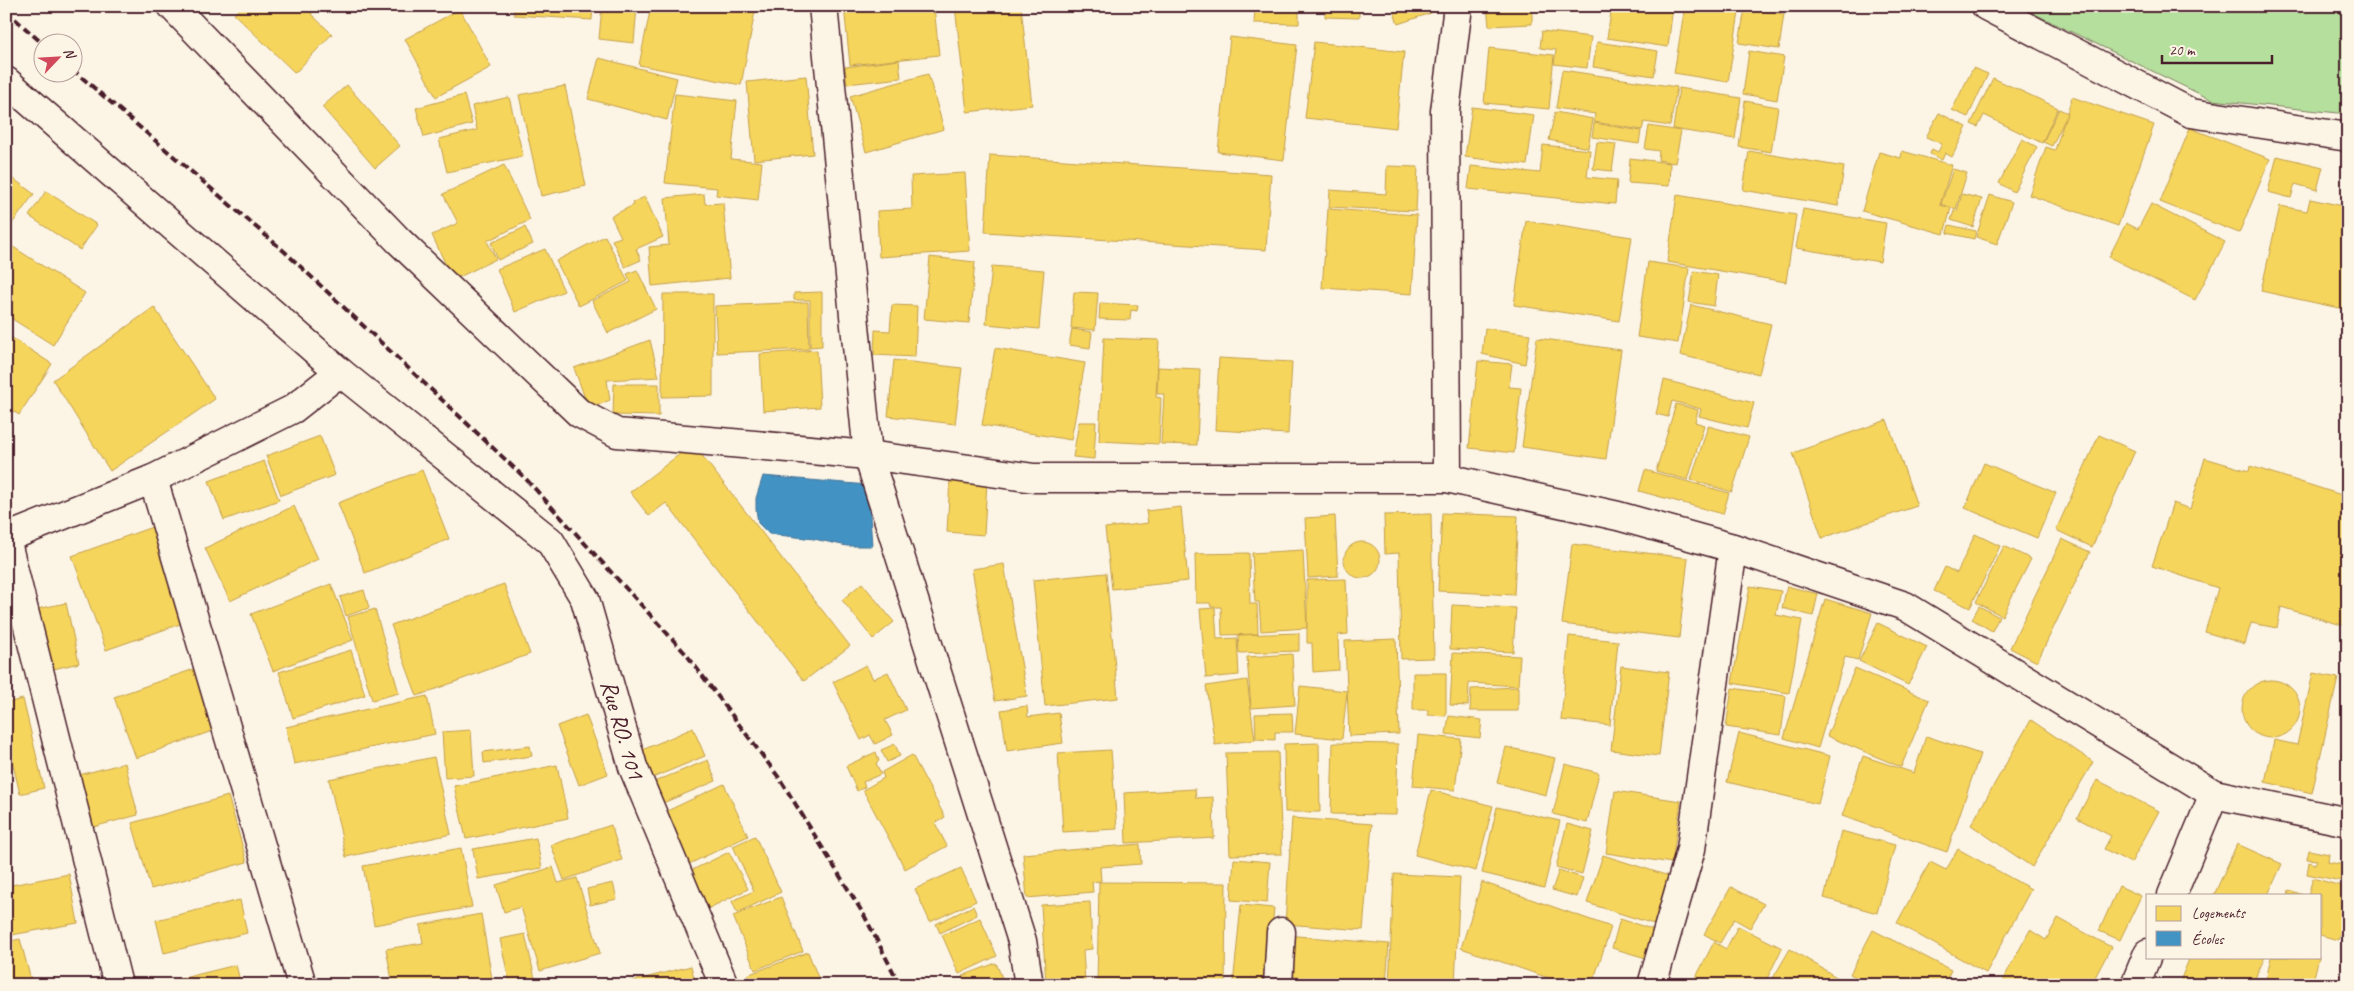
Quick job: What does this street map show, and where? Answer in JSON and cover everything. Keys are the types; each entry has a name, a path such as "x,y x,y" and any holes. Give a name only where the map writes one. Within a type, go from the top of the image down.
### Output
{"street":[{"path":"172,6 399,241 579,413 617,433 868,455 1034,478 1447,478 1618,516 1733,548 1905,606 2214,794 2348,822"},
{"path":"823,6 868,455 1022,941 1030,985"},
{"path":"1447,478 1445,111 1458,6"},
{"path":"1986,6 2191,113 2348,137"},
{"name":"Rue RO. 101","path":"6,82 340,372 550,541 585,599 632,767 724,985"},
{"path":"118,985 6,539 153,479 293,409 340,372"},
{"path":"153,479 302,985"},
{"path":"1652,985 1691,849 1733,548"},
{"path":"2172,894 2214,794"},
{"path":"1278,985 1281,932"},
{"path":"2135,985 2146,958"}],"green space":[{"path":"2018,6 2348,6 2348,114 2212,100"}],"building: Logements":[{"path":"242,6 319,6 311,14 332,34 295,73 234,14"},
{"path":"514,6 593,6 592,20 514,15"},
{"path":"602,6 637,6 634,43 599,39"},
{"path":"651,6 756,6 741,85 639,65"},
{"path":"844,6 934,6 939,55 850,65"},
{"path":"955,6 1021,6 1032,105 967,112"},
{"path":"1255,6 1299,6 1299,24 1254,23"},
{"path":"1325,6 1359,6 1359,18 1325,17"},
{"path":"1392,6 1429,6 1431,13 1398,24"},
{"path":"1487,6 1532,6 1532,24 1489,26"},
{"path":"1612,6 1673,6 1668,47 1607,38"},
{"path":"1685,6 1740,6 1728,82 1674,73"},
{"path":"1773,6 1801,6 1801,11"},
{"path":"1745,8 1784,14 1779,49 1739,43"},
{"path":"460,9 491,67 436,97 405,39"},
{"path":"1542,31 1591,37 1587,68 1554,64 1556,50 1540,48"},
{"path":"1230,37 1297,45 1284,160 1218,152"},
{"path":"1314,42 1404,52 1396,128 1305,118"},
{"path":"1597,42 1658,51 1654,76 1593,67"},
{"path":"1489,48 1554,55 1549,109 1484,103"},
{"path":"1749,51 1784,57 1777,100 1743,94"},
{"path":"599,58 677,78 667,120 588,99"},
{"path":"899,60 901,78 847,84 845,67"},
{"path":"1973,68 1988,74 1968,117 1952,110"},
{"path":"1562,70 1677,87 1670,126 1644,122 1642,130 1594,122 1595,114 1556,108"},
{"path":"928,74 944,129 866,152 850,96"},
{"path":"806,76 813,154 754,160 747,82"},
{"path":"1993,78 2058,108 2042,143 1984,115 1978,127 1971,124"},
{"path":"347,85 400,146 375,168 322,107"},
{"path":"565,86 586,186 541,196 519,95"},
{"path":"1679,88 1741,98 1735,139 1673,129"},
{"path":"675,94 737,101 731,159 762,162 758,200 716,195 717,188 665,183"},
{"path":"464,95 472,124 424,137 416,108"},
{"path":"509,97 523,156 447,172 439,139 477,130 472,106"},
{"path":"2072,97 2154,125 2118,226 2029,195 2046,147 2055,150"},
{"path":"1745,101 1778,107 1771,152 1739,147"},
{"path":"1472,107 1534,115 1527,165 1465,157"},
{"path":"2059,109 2068,113 2052,146 2043,142"},
{"path":"1555,112 1593,119 1588,148 1549,140"},
{"path":"1939,113 1967,127 1952,157 1945,153 1942,160 1930,154 1932,149 1938,152 1942,144 1926,137"},
{"path":"1594,123 1641,131 1639,144 1592,137"},
{"path":"1649,126 1681,131 1675,163 1658,160 1659,151 1645,149"},
{"path":"2190,128 2270,159 2239,233 2160,202"},
{"path":"2022,139 2037,147 2014,192 1999,183"},
{"path":"1597,142 1616,144 1612,171 1593,169"},
{"path":"1543,145 1590,150 1587,177 1617,180 1615,204 1468,189 1471,166 1540,173"},
{"path":"1749,151 1844,167 1838,206 1743,190"},
{"path":"1902,151 1952,165 1940,205 1951,208 1944,234 1862,211 1879,152 1901,158"},
{"path":"990,155 1271,174 1266,250 985,232"},
{"path":"2277,156 2323,167 2317,190 2295,184 2291,198 2268,192"},
{"path":"1630,158 1670,163 1669,186 1628,183"},
{"path":"504,165 530,220 487,241 496,259 453,280 432,235 458,223 443,194"},
{"path":"1387,166 1418,167 1416,211 1329,207 1330,190 1386,194"},
{"path":"1953,169 1967,173 1956,209 1941,204"},
{"path":"965,173 970,251 879,257 877,211 912,209 911,176"},
{"path":"7,174 34,194 6,232 6,176"},
{"path":"46,191 97,225 80,250 29,216"},
{"path":"704,194 705,204 723,203 730,278 652,286 649,247 669,245 665,198"},
{"path":"1962,194 1982,199 1973,227 1951,220 1954,211 1957,211"},
{"path":"1677,195 1796,215 1786,282 1667,262"},
{"path":"1990,195 2012,202 1997,244 1976,237"},
{"path":"645,197 663,237 636,249 641,260 625,267 612,240 621,237 611,216 634,205 633,202"},
{"path":"2310,199 2348,207 2348,310 2261,291 2280,206 2307,211"},
{"path":"2151,204 2225,242 2195,300 2109,257 2126,223 2138,229"},
{"path":"1328,209 1417,215 1412,294 1322,288"},
{"path":"1803,209 1886,223 1880,262 1796,248"},
{"path":"1526,221 1632,237 1619,321 1514,305"},
{"path":"1949,225 1976,231 1974,239 1947,233"},
{"path":"525,227 533,244 498,260 491,243"},
{"path":"605,236 628,281 579,306 556,261"},
{"path":"10,245 85,293 53,345 6,315 6,251"},
{"path":"545,249 564,291 515,312 497,269"},
{"path":"930,257 975,262 969,323 924,319"},
{"path":"1648,262 1689,268 1678,343 1637,337"},
{"path":"992,266 1044,270 1039,329 986,324"},
{"path":"637,270 656,309 608,333 592,301 631,282 627,274"},
{"path":"1694,271 1718,275 1714,306 1689,302"},
{"path":"822,292 822,346 810,347 810,300 794,300 794,293"},
{"path":"1074,292 1098,293 1095,330 1071,328"},
{"path":"663,294 713,294 713,396 662,397"},
{"path":"808,302 809,349 717,353 715,306"},
{"path":"1100,303 1138,305 1137,311 1131,310 1130,320 1099,319"},
{"path":"892,305 917,306 915,357 874,355 875,330 890,331"},
{"path":"1691,305 1771,324 1759,374 1680,355"},
{"path":"154,307 215,399 110,471 53,380"},
{"path":"1485,328 1530,334 1525,364 1482,354"},
{"path":"1072,329 1092,332 1090,348 1069,345"},
{"path":"6,334 52,364 19,415 6,406"},
{"path":"1104,338 1159,340 1156,397 1161,398 1159,444 1099,441"},
{"path":"1537,338 1621,350 1606,459 1522,447"},
{"path":"650,340 659,377 607,380 610,400 589,409 574,368"},
{"path":"995,348 1085,363 1071,440 982,425"},
{"path":"817,350 820,407 763,411 760,354"},
{"path":"1219,358 1292,362 1288,434 1215,430"},
{"path":"894,360 962,368 955,424 888,416"},
{"path":"1478,361 1512,364 1509,387 1521,388 1514,453 1469,448"},
{"path":"1158,367 1200,369 1197,445 1161,444 1164,394 1157,394"},
{"path":"1664,380 1754,403 1747,428 1699,416 1701,409 1672,401 1668,417 1656,414"},
{"path":"614,384 659,384 659,416 613,415"},
{"path":"1676,404 1698,410 1695,422 1704,425 1688,480 1656,471"},
{"path":"1887,420 1917,506 1822,538 1793,453"},
{"path":"1079,422 1096,422 1094,459 1073,457"},
{"path":"1708,426 1749,437 1732,492 1691,480"},
{"path":"2099,435 2135,451 2092,547 2056,530"},
{"path":"320,436 335,475 281,495 266,456"},
{"path":"693,444 850,646 804,681 666,503 649,516 630,492"},
{"path":"2205,458 2249,471 2250,466 2348,497 2348,617 2345,626 2281,607 2277,628 2251,623 2245,644 2205,632 2218,588 2152,566 2173,503 2190,509"},
{"path":"264,461 279,500 224,520 209,481"},
{"path":"1984,463 2056,493 2037,538 1965,508"},
{"path":"422,470 449,539 365,573 338,503"},
{"path":"1645,470 1729,493 1723,514 1639,491"},
{"path":"950,479 987,481 984,535 947,532"},
{"path":"6,494 13,506 6,511"},
{"path":"294,506 318,559 230,601 205,548"},
{"path":"1181,507 1188,581 1112,589 1105,528 1148,523 1146,511"},
{"path":"1442,513 1518,516 1514,595 1438,591"},
{"path":"1431,514 1434,658 1401,659 1399,553 1385,554 1384,515"},
{"path":"1335,516 1338,576 1308,578 1305,518"},
{"path":"152,527 186,622 106,650 72,556"},
{"path":"1975,534 2000,546 1970,608 1934,591 1945,567 1957,573"},
{"path":"2062,539 2090,552 2037,662 2010,648"},
{"path":"1362,542 1369,543 1375,547 1379,553 1379,567 1375,573 1369,577 1362,578 1355,577 1349,573 1345,567 1344,560 1345,553 1349,547 1355,543"},
{"path":"1572,544 1688,558 1679,638 1562,624"},
{"path":"2004,546 2031,559 2002,616 1976,602"},
{"path":"1303,550 1307,628 1261,631 1259,602 1255,602 1252,553"},
{"path":"1249,553 1250,604 1257,604 1258,634 1222,635 1221,607 1211,607 1210,603 1196,603 1195,554"},
{"path":"1004,564 1027,696 995,701 972,569"},
{"path":"1106,573 1118,698 1045,706 1033,580"},
{"path":"1346,579 1348,634 1338,635 1339,670 1313,672 1312,643 1307,643 1307,580"},
{"path":"862,583 894,622 873,639 842,600"},
{"path":"331,584 353,640 273,671 251,614"},
{"path":"504,584 530,654 417,696 391,625"},
{"path":"1750,586 1781,591 1776,615 1802,620 1789,693 1732,683"},
{"path":"1787,586 1818,594 1813,616 1782,608"},
{"path":"364,590 369,608 346,616 340,597"},
{"path":"1825,599 1872,613 1858,660 1845,657 1818,748 1784,738"},
{"path":"66,603 79,663 45,671 32,610"},
{"path":"1452,605 1516,608 1513,652 1450,649"},
{"path":"1979,606 1999,617 1992,631 1972,619"},
{"path":"1215,608 1217,639 1237,638 1239,675 1206,678 1200,609"},
{"path":"375,609 399,693 372,700 348,617"},
{"path":"1878,623 1927,647 1908,685 1859,661"},
{"path":"1299,633 1299,651 1239,653 1238,635"},
{"path":"1569,636 1618,641 1610,725 1561,720"},
{"path":"1396,639 1399,734 1349,736 1345,641"},
{"path":"351,650 365,695 293,718 279,672"},
{"path":"1453,653 1520,656 1518,686 1469,683 1468,706 1450,705"},
{"path":"1292,654 1295,705 1251,708 1247,657"},
{"path":"866,665 873,679 888,672 906,710 885,720 893,735 875,744 870,735 861,740 833,682"},
{"path":"1621,666 1669,672 1659,756 1611,750"},
{"path":"197,668 218,729 136,758 114,697"},
{"path":"1855,668 1929,700 1901,767 1827,736"},
{"path":"1413,673 1446,673 1446,716 1428,715 1428,710 1413,710"},
{"path":"2313,673 2338,678 2312,793 2265,782 2274,740 2297,745"},
{"path":"1247,680 1255,740 1215,745 1206,686"},
{"path":"2271,680 2287,685 2295,693 2300,709 2295,725 2287,733 2271,738 2255,733 2247,725 2242,709 2247,693 2255,685"},
{"path":"1300,686 1347,691 1342,739 1295,734"},
{"path":"1518,687 1518,711 1470,711 1471,689"},
{"path":"1732,688 1786,696 1781,735 1726,727"},
{"path":"427,696 435,734 294,764 286,727"},
{"path":"23,699 44,788 20,794 6,735 6,703"},
{"path":"1027,706 1028,717 1059,713 1063,743 1007,751 1001,710"},
{"path":"1292,713 1293,732 1275,732 1275,740 1256,739 1255,714"},
{"path":"586,715 608,774 579,785 557,726"},
{"path":"1449,716 1482,720 1480,738 1446,734"},
{"path":"2031,720 2093,762 2032,867 1971,825"},
{"path":"693,728 705,756 645,781 633,754"},
{"path":"471,730 474,776 445,778 442,732"},
{"path":"2348,732 2348,759 2341,757"},
{"path":"1739,733 1830,756 1818,804 1727,782"},
{"path":"1418,735 1461,739 1455,790 1413,786"},
{"path":"1926,736 1980,754 1947,852 1842,816 1863,756 1914,773"},
{"path":"1319,743 1320,812 1285,812 1284,744"},
{"path":"1333,743 1398,744 1396,815 1331,814"},
{"path":"895,744 900,756 887,762 881,750"},
{"path":"530,746 532,756 484,763 483,752"},
{"path":"1506,747 1555,758 1546,795 1497,783"},
{"path":"1111,750 1117,829 1063,832 1058,753"},
{"path":"876,752 879,761 876,763 881,774 863,782 865,787 857,791 846,766"},
{"path":"1278,752 1282,854 1230,855 1226,753"},
{"path":"912,755 945,817 935,823 947,846 905,869 863,790 884,778 882,772"},
{"path":"434,757 451,834 346,857 329,779"},
{"path":"708,760 716,781 658,805 649,784"},
{"path":"125,763 138,815 93,827 79,775"},
{"path":"1565,764 1599,773 1587,823 1553,814"},
{"path":"557,765 568,818 466,839 454,786"},
{"path":"2097,780 2159,811 2131,863 2104,849 2111,836 2077,818"},
{"path":"724,784 748,836 689,864 665,812"},
{"path":"1195,789 1196,798 1213,797 1214,838 1126,843 1124,793"},
{"path":"1431,790 1493,806 1476,871 1415,855"},
{"path":"1615,791 1681,801 1672,863 1606,853"},
{"path":"228,796 247,862 151,889 132,823"},
{"path":"1497,807 1560,821 1544,888 1482,873"},
{"path":"1292,818 1372,824 1363,930 1285,924"},
{"path":"1567,824 1593,831 1582,874 1556,867"},
{"path":"611,825 622,860 564,880 551,845"},
{"path":"1841,831 1895,845 1877,913 1824,898"},
{"path":"755,836 781,892 737,913 732,901 754,891 733,846"},
{"path":"536,838 542,868 478,879 473,849"},
{"path":"1140,844 1141,864 1100,867 1101,881 1092,882 1093,892 1027,898 1023,854"},
{"path":"2237,844 2282,864 2268,894 2214,894"},
{"path":"461,848 472,907 374,925 363,866"},
{"path":"1958,849 2031,889 1986,973 1897,923 1930,862 1946,870"},
{"path":"2309,850 2329,854 2328,862 2344,865 2341,881 2307,874 2309,862 2315,864 2317,860 2307,859"},
{"path":"729,852 748,889 701,912 682,875"},
{"path":"1603,855 1675,878 1660,926 1587,903"},
{"path":"1234,859 1270,862 1267,903 1231,900"},
{"path":"553,867 558,883 577,878 600,953 540,971 521,907 504,912 496,885"},
{"path":"961,868 976,901 930,922 915,889"},
{"path":"1559,870 1583,878 1577,897 1552,890"},
{"path":"69,874 78,923 6,936 6,886"},
{"path":"1394,874 1460,877 1455,985 1389,985"},
{"path":"2313,878 2348,888 2348,908 2338,940 2322,936 2322,894 2308,894"},
{"path":"1099,882 1226,883 1225,985 1097,985"},
{"path":"1482,882 1611,927 1592,985 1569,985 1461,948"},
{"path":"613,883 617,899 590,905 587,889"},
{"path":"2119,886 2141,896 2120,940 2099,931"},
{"path":"1731,887 1764,904 1750,928 1734,919 1720,943 1704,934"},
{"path":"2289,890 2300,894 2288,894"},
{"path":"781,897 803,951 755,970 733,916"},
{"path":"240,900 247,933 164,953 156,920"},
{"path":"1090,902 1092,949 1083,950 1085,983 1046,985 1041,905"},
{"path":"1241,905 1274,908 1266,985 1233,985"},
{"path":"973,906 977,915 940,933 936,924"},
{"path":"481,914 493,985 393,985 386,949 423,943 420,925"},
{"path":"980,918 997,956 959,974 942,935"},
{"path":"2058,918 2111,947 2091,985 2000,985 2030,930 2046,940"},
{"path":"1620,919 1655,930 1646,958 1612,948"},
{"path":"1738,926 1782,948 1764,985 1692,985 1714,942 1726,949"},
{"path":"1873,930 1951,970 1944,985 1870,985 1850,974"},
{"path":"525,934 536,983 510,985 500,939"},
{"path":"1286,935 1389,944 1386,984 1283,976"},
{"path":"20,939 31,980 6,985 6,942"},
{"path":"1790,949 1838,978 1834,985 1769,985"},
{"path":"808,952 821,985 751,985 747,975"},
{"path":"2190,958 2265,958 2252,985 2189,985 2180,981"},
{"path":"2271,958 2319,958 2312,985 2265,985"},
{"path":"996,963 1005,985 965,985 962,976"},
{"path":"236,965 241,985 155,985"},
{"path":"691,966 696,985 618,985"},
{"path":"604,981 605,985 580,985"}],"building: Écoles":[{"path":"763,476 868,485 872,546 847,546 814,539 769,534 758,523 756,509 756,498"}],"railway":[{"path":"6,11 32,34"},
{"path":"82,78 285,252 526,479 686,654 780,779 864,915 900,985"}]}
